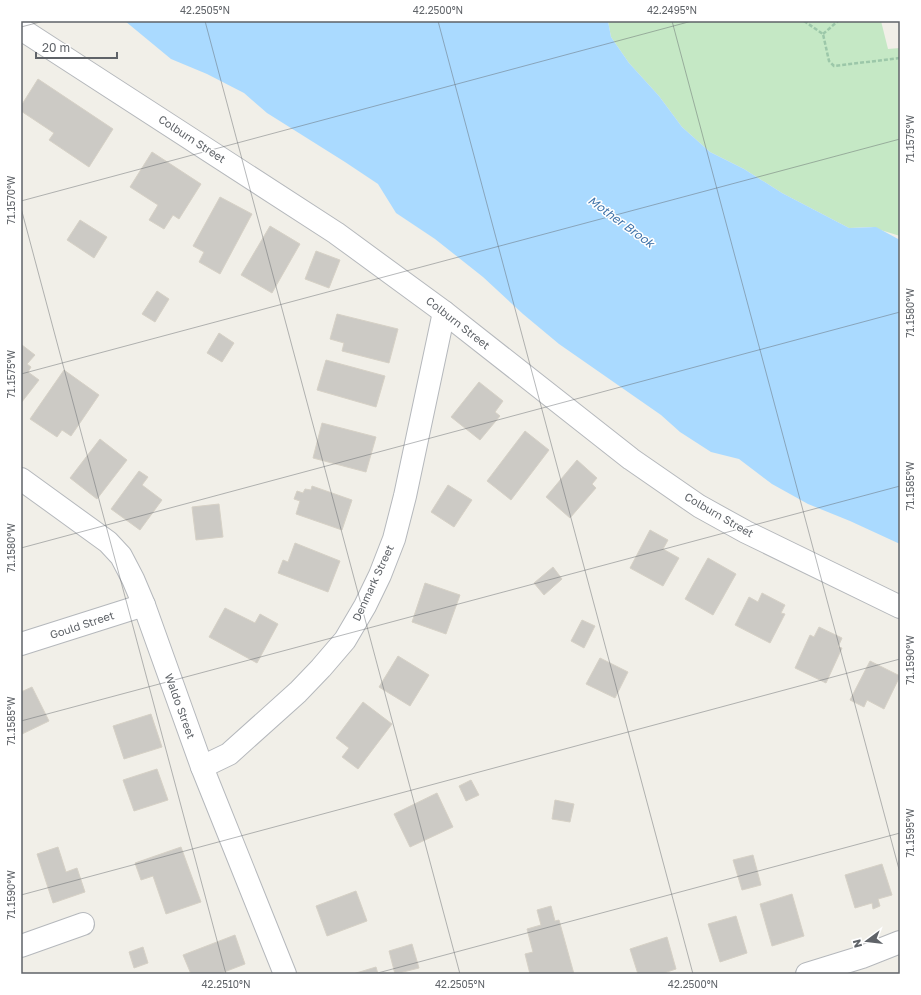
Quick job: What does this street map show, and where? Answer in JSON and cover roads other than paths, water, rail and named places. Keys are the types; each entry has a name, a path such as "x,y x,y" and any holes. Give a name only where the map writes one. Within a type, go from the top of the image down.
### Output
{"street":[{"name":"Colburn Street","path":"21,29 336,232 444,312 631,459 700,506 746,532 900,607"},
{"name":"Denmark Street","path":"202,767 229,754 298,692 345,640 365,606 380,575 394,538 406,496 444,312"},
{"name":"Waldo Street","path":"21,479 108,542 121,556 144,605 202,767 285,974"},
{"name":"Gould Street","path":"21,644 144,605"},
{"path":"21,946 83,924"},
{"path":"807,974 862,957 900,942"}],"water":[{"name":"Mother Brook","path":"125,21 608,21 611,37 629,63 659,96 682,127 710,152 744,169 782,193 849,228 876,227 900,240 900,544 808,504 772,484 739,459 711,452 680,432 661,415 559,344 523,314 483,277 435,239 396,213 378,184 267,113 244,93 207,74 171,59"}]}
